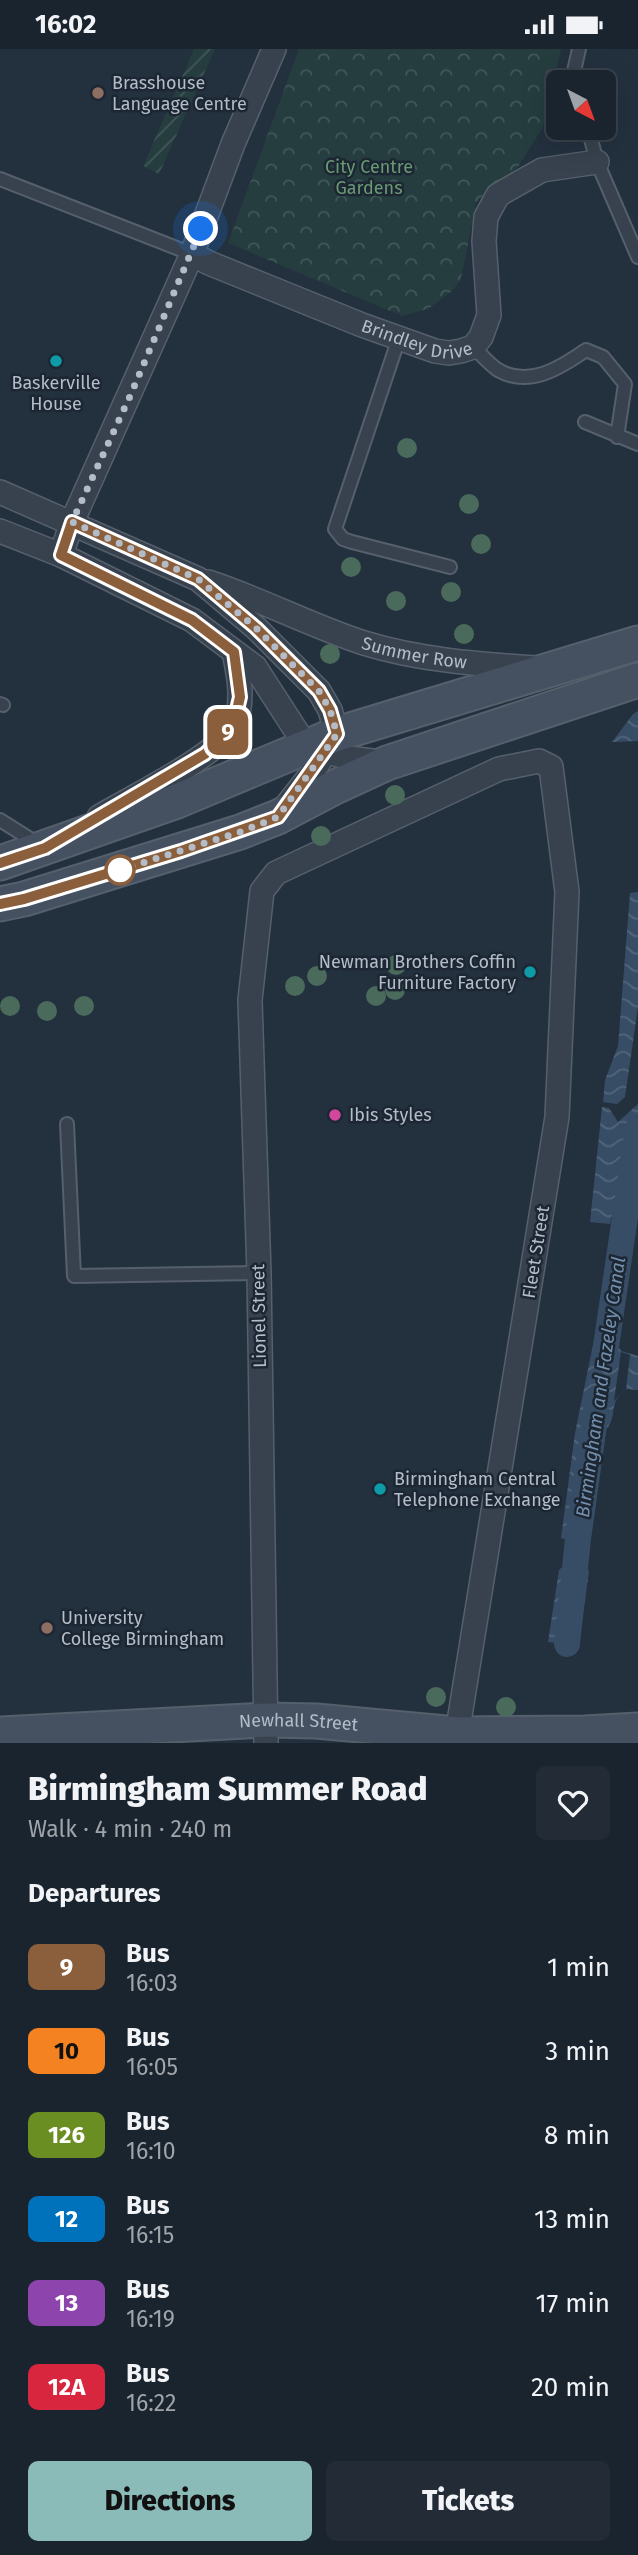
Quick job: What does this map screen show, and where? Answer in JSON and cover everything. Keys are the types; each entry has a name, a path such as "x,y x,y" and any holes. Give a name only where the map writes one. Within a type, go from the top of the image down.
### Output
{"main road":[{"name":"Summer Row","path":"552,670 638,643"},
{"path":"0,863 177,801 323,743 552,670"},
{"path":"12,901 181,851 278,817 387,763 638,680"},
{"name":"Newhall Street","path":"0,1734 266,1732 316,1721 459,1739 638,1730"}],"street":[{"path":"61,555 72,522 192,254 233,144 274,49"},
{"name":"Brindley Drive","path":"192,254 399,338 435,351 449,353 473,347 481,337 489,316 484,241 486,217 498,195 542,170 597,162"},
{"path":"0,492 198,579 256,628 319,691 330,710 323,743 278,817"},
{"path":"0,531 61,555 192,620 255,667 323,743 349,758 387,763"},
{"name":"Summer Row","path":"198,579 240,592 366,643 450,661 552,670"},
{"path":"45,848 205,754 233,727 240,697 234,652"},
{"name":"Lionel Street","path":"266,1732 259,1273 250,1000 262,891 276,873 499,769 539,761 551,767"},
{"name":"Fleet Street","path":"459,1739 557,1117 567,891 551,767"}],"lane":[{"path":"574,70 579,49"},
{"path":"591,140 597,162 638,257"},
{"path":"0,179 192,254"},
{"path":"399,338 335,529 343,539 450,568"},
{"path":"473,347 496,369 516,378 532,377 560,368 586,351 603,357 625,384 617,437"},
{"path":"585,422 638,444"},
{"path":"0,820 45,848"},
{"path":"67,1124 74,1276 259,1273"}],"green space":[{"path":"194,49 215,49 159,174 143,166"},
{"name":"City Centre Gardens","path":"299,49 561,49 556,70 546,70 546,114 543,127 518,167 476,203 461,279 452,291 428,309 402,316 228,243"}],"water":[{"path":"638,711 638,741 612,742 633,714"},
{"path":"638,892 638,1007 625,1097 617,1104 603,1102 605,1080 618,1046 630,893"},
{"path":"638,1104 638,1202 623,1223 620,1207 615,1203 610,1224 590,1222 602,1107 609,1108 618,1122"},
{"path":"610,1318 612,1334 621,1351 638,1356 638,1390 626,1389 621,1394 615,1402 610,1424 591,1445 588,1437 584,1439 567,1540 561,1538 575,1433 594,1340 601,1334"},
{"path":"578,1539 582,1560 589,1571 579,1645 548,1642 559,1570 573,1556"}],"pier":[{"path":"621,1352 630,1355 626,1389 614,1401"}],"waterway":[{"name":"Birmingham and Fazeley Canal","path":"605,1353 638,1129"},
{"name":"Birmingham and Fazeley Canal","path":"567,1644 596,1411"}],"bus line":[{"name":"9","path":"0,863 45,848 205,754 233,727 240,697 234,652 192,620 61,555 72,522 198,579 256,628 296,667 319,691 330,710 337,734 312,773 278,817 181,851 0,904"}],"place":[{"name":"Brasshouse Language Centre","path":"98,93"},
{"name":"Baskerville House","path":"56,361"},
{"name":"Newman Brothers Coffin Furniture Factory","path":"530,972"},
{"name":"Ibis Styles","path":"335,1115"},
{"name":"Birmingham Central Telephone Exchange","path":"380,1489"},
{"name":"University College Birmingham","path":"47,1628"}],"route":[{"path":"120,870 240,832 278,817 312,773 337,734 330,710 319,691 256,628 198,579 72,522 131,394 201,229"}]}
